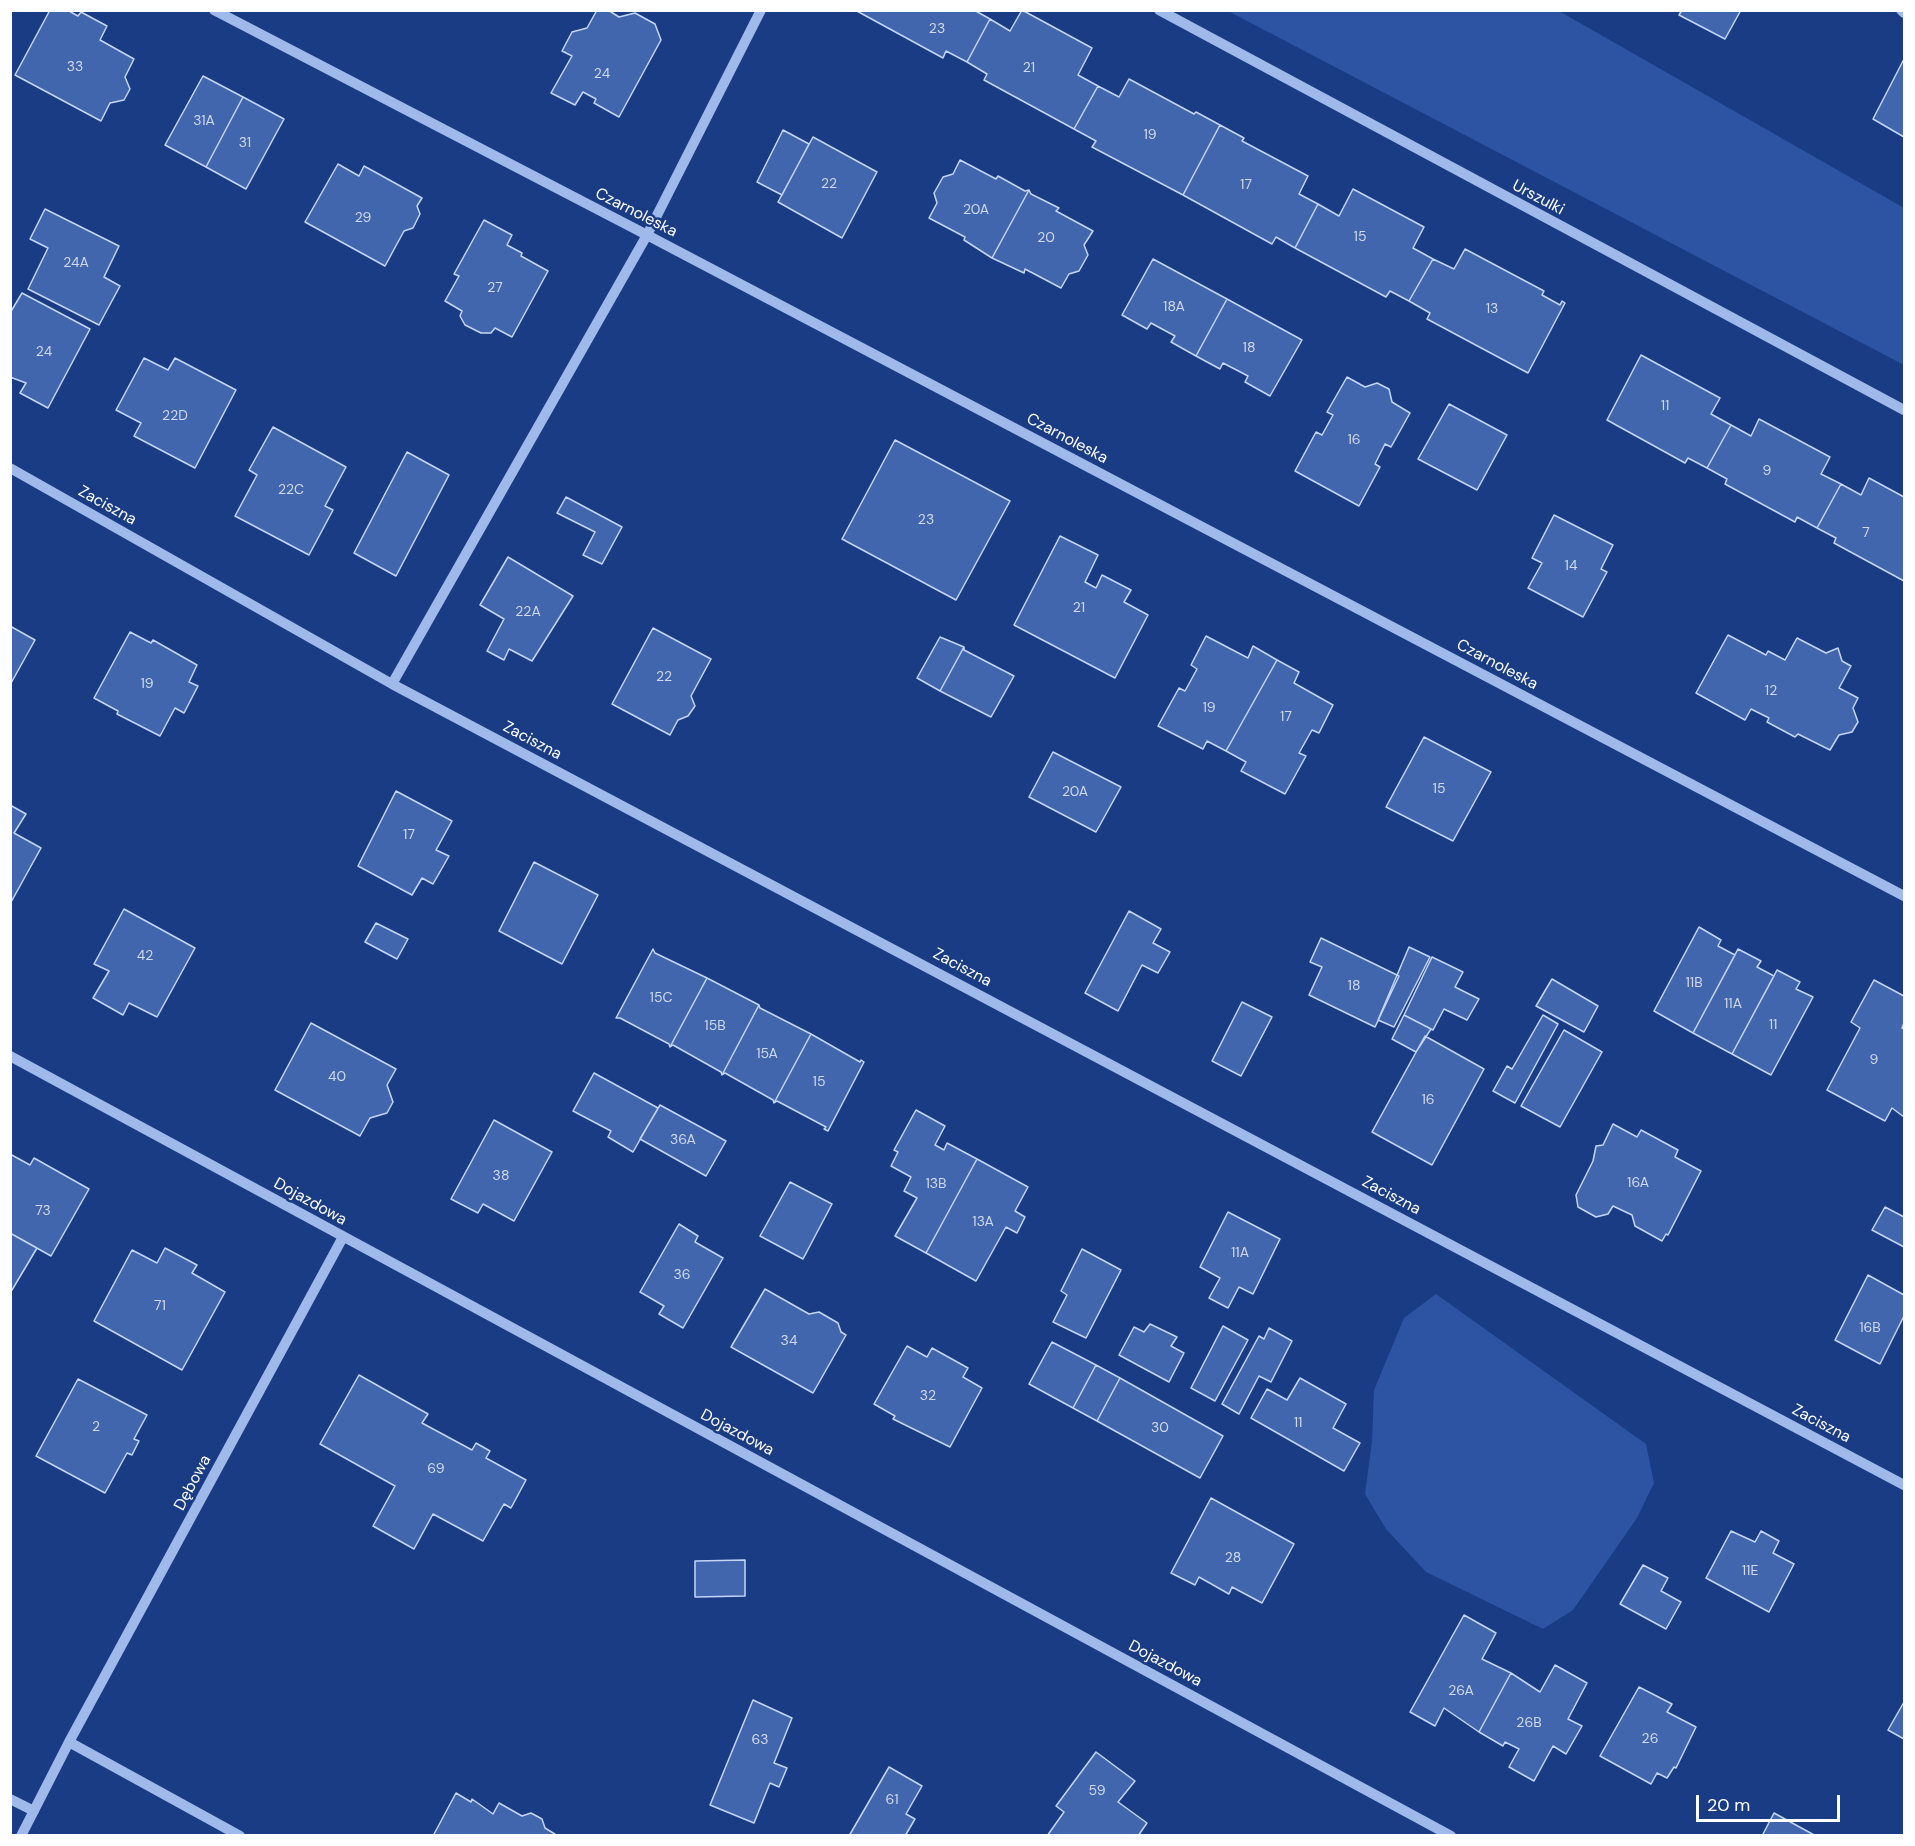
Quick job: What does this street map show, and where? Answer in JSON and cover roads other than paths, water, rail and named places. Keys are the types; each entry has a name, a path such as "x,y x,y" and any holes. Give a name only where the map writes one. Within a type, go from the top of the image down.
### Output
{"street":[{"name":"Czarnoleska","path":"214,10 1905,896"},
{"path":"392,684 647,235 761,10"},
{"name":"Urszulki","path":"1159,10 1905,410"},
{"name":"Zaciszna","path":"10,468 392,684 1905,1485"},
{"name":"Dojazdowa","path":"10,1056 1451,1836"},
{"name":"Dębowa","path":"21,1836 69,1742 343,1237"},
{"path":"69,1742 240,1836"},
{"path":"10,1799 34,1811"}]}
